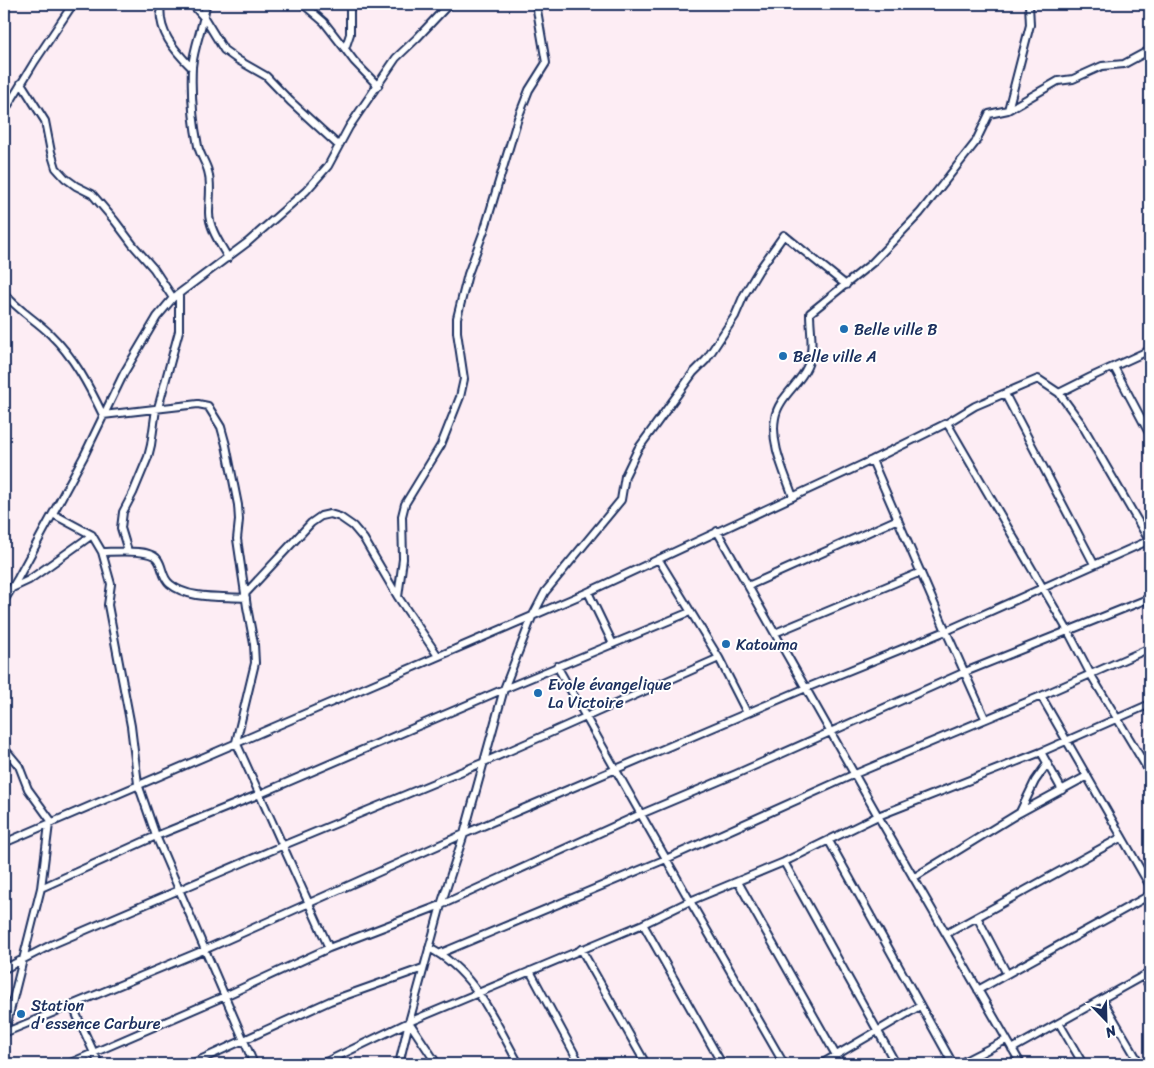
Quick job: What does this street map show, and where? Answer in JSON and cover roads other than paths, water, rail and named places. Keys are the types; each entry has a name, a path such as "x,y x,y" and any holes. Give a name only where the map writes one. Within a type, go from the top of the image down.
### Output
{"street":[{"path":"4,112 73,4"},
{"path":"161,4 160,18 165,34 192,68"},
{"path":"192,4 205,19 229,55 266,76 338,145"},
{"path":"206,4 205,19 192,68 194,116 198,147 208,170 210,185 209,214 219,242 228,258"},
{"path":"303,4 324,22 354,61 378,86"},
{"path":"345,49 350,34 350,4"},
{"path":"4,601 53,514 124,373 157,318 176,296 228,258 306,192 328,166 338,145 396,58 449,4"},
{"path":"398,597 403,559 402,516 405,504 441,446 460,397 464,379 457,332 457,318 468,274 485,228 518,118 529,90 546,63 536,4"},
{"path":"1008,110 1030,25 1029,4"},
{"path":"793,496 774,435 775,417 779,407 801,379 808,365 811,355 812,336 810,313 872,263 920,213 975,143 989,114 1008,110 1058,81 1073,79 1102,66 1124,64 1150,50"},
{"path":"21,83 45,121 56,168 70,182 92,194 115,221 132,246 176,296 179,331 157,409 148,457 123,512 122,528 128,551"},
{"path":"399,1064 423,968 464,834 482,763 504,689 532,617 546,592 621,500 625,476 638,449 693,373 706,360 735,316 759,270 784,235 846,285"},
{"path":"4,293 13,304 51,335 72,359 87,380 103,415"},
{"path":"1059,393 1150,350"},
{"path":"1114,367 1150,435"},
{"path":"4,842 588,592 872,460 948,423 975,406 1038,379 1059,393 1081,423 1150,541 1094,564 946,631 746,713 464,834 204,950 4,1033"},
{"path":"1005,394 1094,564"},
{"path":"103,415 198,404 208,406 221,428 238,505 238,539 245,596 254,644 255,663 236,742 329,948"},
{"path":"948,423 1044,588 1090,675 1150,773"},
{"path":"872,460 985,718"},
{"path":"53,514 92,535 102,552 110,584 108,605 131,726 138,784 156,836 254,1064"},
{"path":"245,596 311,523 321,516 330,514 340,517 353,526 364,539 398,597 438,656"},
{"path":"748,586 898,519"},
{"path":"718,531 878,816 1021,1064"},
{"path":"12,588 28,580 92,535"},
{"path":"102,552 128,551 155,556 159,560 165,579 185,592 245,596"},
{"path":"659,560 719,658 746,713"},
{"path":"775,634 921,572"},
{"path":"588,592 613,644"},
{"path":"68,1064 225,996 329,948 441,905 641,814 965,672 1150,598"},
{"path":"41,888 156,836 260,794 557,666 690,612"},
{"path":"441,953 666,859 855,774 1150,648"},
{"path":"4,969 53,944 482,763 719,658"},
{"path":"557,666 784,1064"},
{"path":"1041,696 1150,886"},
{"path":"318,1064 328,1063 409,1022 581,948 643,924 690,901 784,862 878,816 1067,742 1150,704"},
{"path":"4,748 19,766 28,789 51,823 41,888 4,1033"},
{"path":"1041,752 1062,790"},
{"path":"1019,813 1047,764"},
{"path":"914,878 1019,813 1087,776"},
{"path":"946,934 1122,836"},
{"path":"829,841 953,1064"},
{"path":"784,862 896,1064"},
{"path":"738,882 840,1064"},
{"path":"978,990 1150,895"},
{"path":"977,917 1007,974"},
{"path":"643,924 722,1064"},
{"path":"430,948 441,953 463,972 478,993 519,1064"},
{"path":"581,948 646,1064"},
{"path":"191,1064 330,1001 423,968"},
{"path":"530,971 580,1064"},
{"path":"1012,1049 1150,972"},
{"path":"1143,976 1150,987"},
{"path":"1102,999 1140,1064"},
{"path":"72,1005 99,1064"},
{"path":"821,1064 920,1006"},
{"path":"409,1022 436,1064"},
{"path":"1059,1023 1083,1064"},
{"path":"959,1064 1006,1040"}],"place":[{"name":"Belle ville B","path":"844,329"},
{"name":"Belle ville A","path":"783,356"},
{"name":"Katouma","path":"726,644"},
{"name":"Evole évangelique La Victoire","path":"538,693"},
{"name":"Station d'essence Carbure","path":"21,1014"}]}
